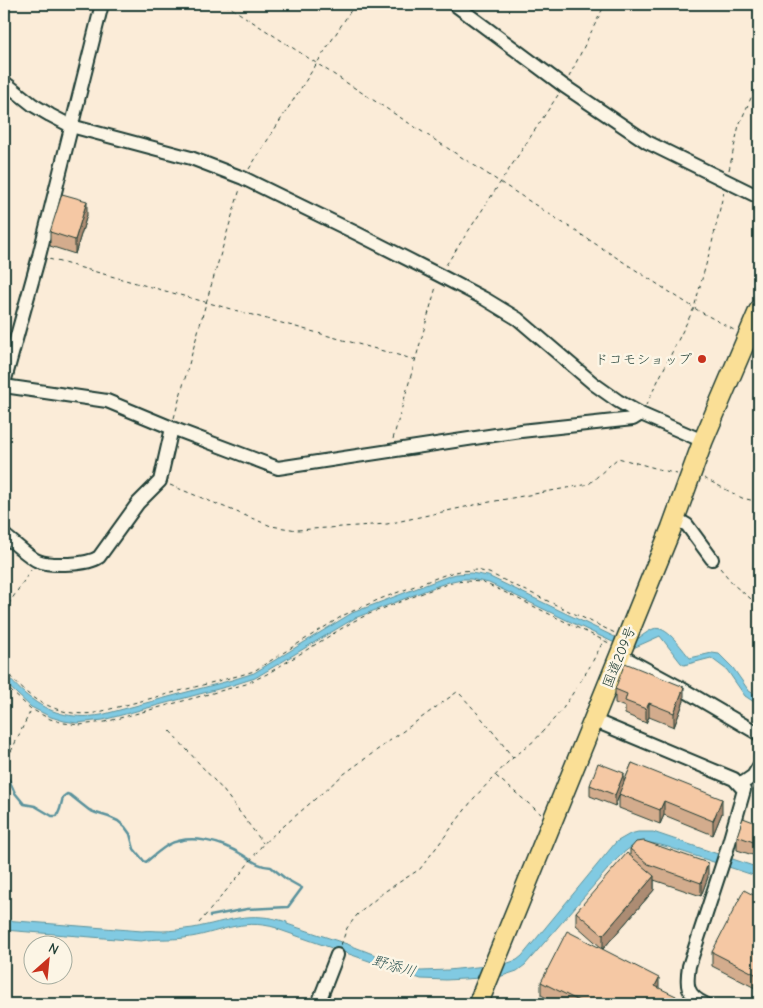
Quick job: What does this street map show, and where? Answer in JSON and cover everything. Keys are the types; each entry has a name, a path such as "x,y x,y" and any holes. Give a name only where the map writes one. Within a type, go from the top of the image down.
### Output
{"highway":[{"name":"国道209号","path":"478,1004 675,518 703,441 754,341 759,310"}],"street":[{"path":"102,4 39,256 4,385 107,401 278,468 521,431 633,419 641,414"},
{"path":"454,4 564,86 647,142 759,197"},
{"path":"4,82 33,105 71,126 191,158 243,178 439,275 518,319 594,384 618,401 641,414 703,441"},
{"path":"4,534 36,561 52,564 74,563 94,560 100,557 138,503 160,481 172,428"},
{"path":"675,518 687,525 712,559"},
{"path":"622,645 677,686 759,734"},
{"path":"594,720 734,779 744,790 726,853 689,966 686,982 691,994 705,1004"},
{"path":"740,785 753,776 759,766"},
{"path":"318,1004 337,955"}],"path":[{"path":"225,4 694,308 754,341"},
{"path":"172,428 243,178 355,4"},
{"path":"389,451 439,275 564,86 605,4"},
{"path":"641,414 694,308 712,243 739,125 759,80"},
{"path":"39,256 416,360"},
{"path":"160,481 270,526 297,530 387,524 479,504 589,484 618,458 692,475 742,498 759,502"},
{"path":"712,559 735,586 759,608"},
{"path":"4,611 36,561"},
{"path":"4,670 35,699 42,703 70,713 82,715 95,713 254,671 344,615 380,599 447,574 476,570 489,573 622,645"},
{"path":"4,684 31,709 50,719 79,725 114,720 246,684 267,674 354,621 455,582 481,582 604,640 589,668 562,710 535,740 513,758 474,798 420,869 384,892 357,915 347,928 337,955"},
{"path":"199,923 263,844 344,774 457,692 497,735 513,758"},
{"path":"4,766 31,709"},
{"path":"170,731 223,790 263,844"},
{"path":"496,775 552,823"},
{"path":"4,806 9,813 4,832"}],"shaded area":[{"path":"4,323 14,326 4,371"}],"water":[{"path":"471,573 488,576 619,639 632,642 650,630 658,628 673,638 690,658 712,653 719,654 733,668 749,691 759,697 759,705 745,696 727,670 711,658 684,665 660,636 631,649 489,583 471,579 452,581 437,586 355,618 255,678 103,720 77,723 51,717 31,707 4,682 4,673 29,697 57,712 74,716 101,715 254,673 352,613 446,577"},
{"name":"野添川","path":"638,832 653,832 759,868 759,877 668,847 651,843 632,846 614,862 525,965 517,971 499,977 446,980 421,979 264,925 241,925 197,936 141,941 4,930 4,920 162,931 193,928 239,918 261,917 287,922 287,924 347,944 414,970 448,970 505,964 522,956 616,842"}],"building":[{"path":"62,194 87,201 75,240 50,232"},
{"path":"625,663 684,687 674,713 649,703 646,709 625,701 627,694 615,689"},
{"path":"598,763 624,773 615,795 590,785"},
{"path":"632,763 722,799 713,821 664,801 660,810 619,794"},
{"path":"743,818 759,824 759,844 737,836"},
{"path":"644,841 708,863 701,883 648,864 630,849 636,842"},
{"path":"627,853 654,876 603,935 576,912"},
{"path":"744,890 759,898 759,976 712,952"},
{"path":"567,931 659,978 655,986 676,996 672,1004 583,1004 541,982"},
{"path":"36,1002 54,1003 54,1004 36,1004"}],"waterway":[{"path":"4,769 15,793 24,804 35,806 52,816 57,816 63,797 67,794 89,810 118,821 130,834 134,849 146,862 168,845 177,841 196,839 216,843 235,850 259,865 271,867 286,879 302,888 288,907 247,909 210,916"}],"place":[{"name":"ドコモショップ","path":"702,359"}]}
